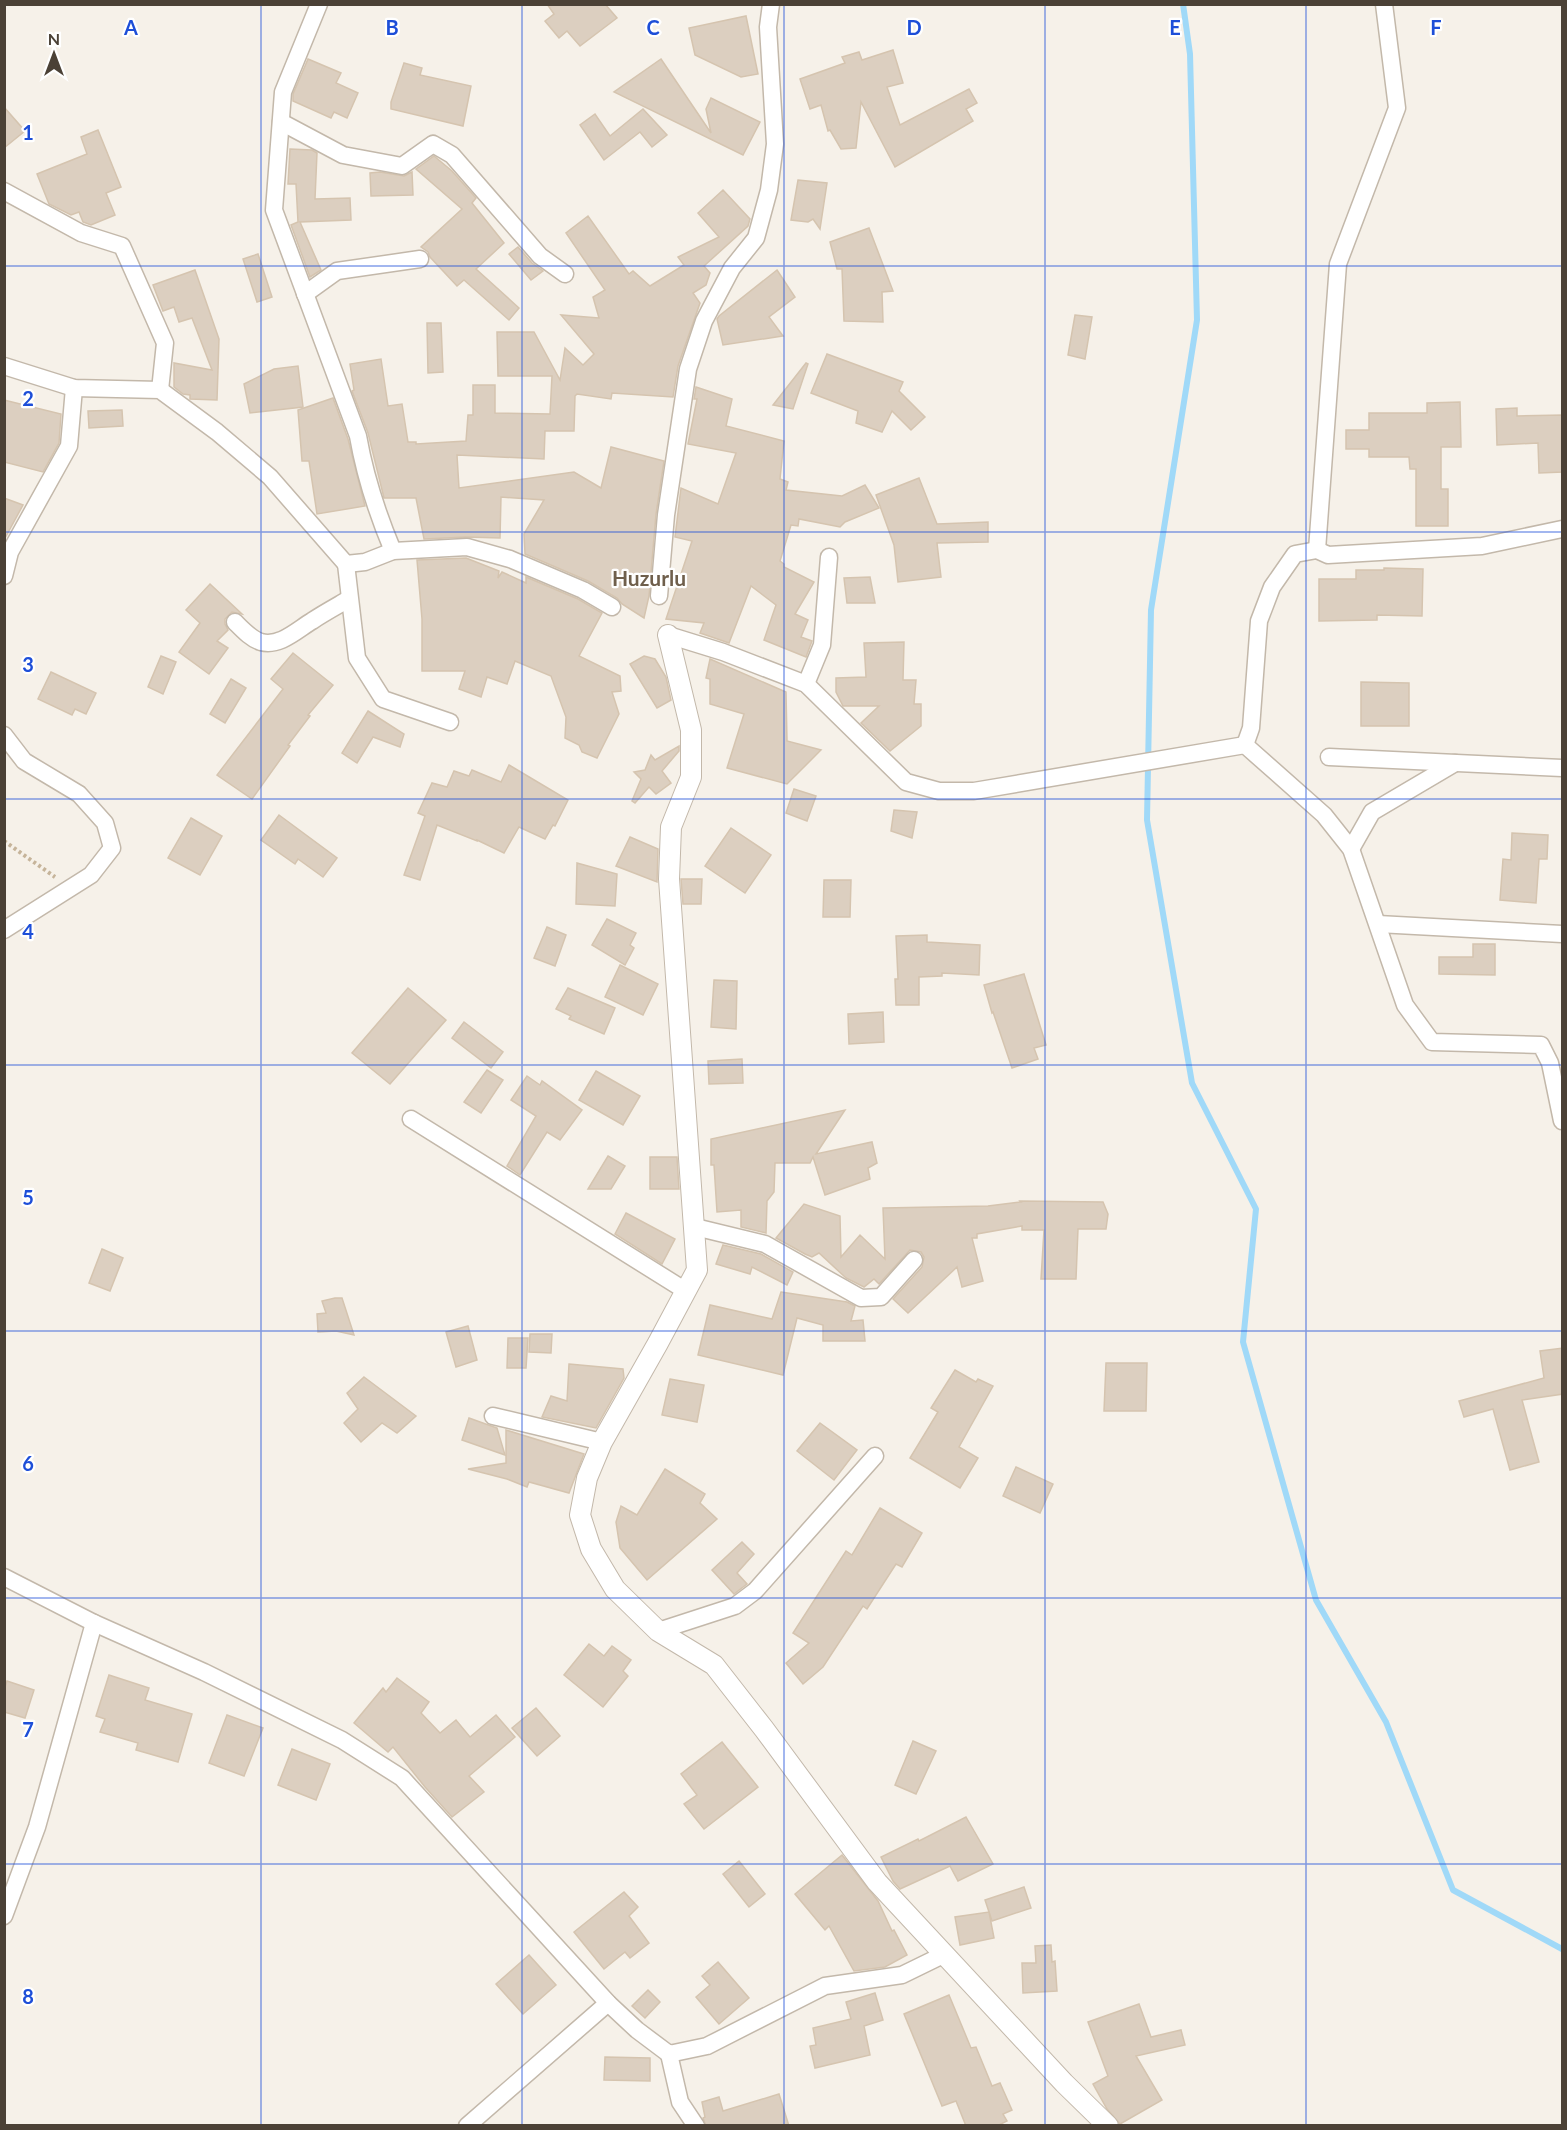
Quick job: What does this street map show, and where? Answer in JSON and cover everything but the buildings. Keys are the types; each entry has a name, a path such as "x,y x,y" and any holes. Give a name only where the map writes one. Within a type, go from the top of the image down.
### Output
{"street":[{"path":"319,4 283,92 274,210 358,436 363,464 377,513 393,551"},
{"path":"659,597 666,515 688,369 704,321 732,268 756,238 769,190 775,144 768,27 771,4"},
{"path":"1317,550 1338,264 1397,108 1384,4"},
{"path":"281,122 343,155 402,166 433,144 452,155 540,256 566,274"},
{"path":"6,194 81,233 122,246 165,343 160,390"},
{"path":"305,294 337,271 420,259"},
{"path":"4,366 74,388 160,390 217,432 270,477 346,564 357,658 383,699 450,722"},
{"path":"4,576 10,552 69,446 74,388"},
{"path":"1245,745 1251,728 1259,621 1272,587 1295,554 1317,550 1328,555 1482,546 1563,529"},
{"path":"346,564 365,562 393,551 467,547 510,559 583,590 612,607"},
{"path":"806,684 822,645 829,557"},
{"path":"235,622 260,642 272,643 290,636 349,599"},
{"path":"668,635 723,652 806,684 906,782 939,791 974,791 1245,745"},
{"path":"668,635 691,730 691,777 670,827 669,879 697,1270 602,1442 587,1478 580,1515 585,1532 591,1549 615,1589 658,1631 714,1665 878,1882 1064,2083 1108,2126"},
{"path":"4,735 24,761 79,794 105,823 112,848 91,875 4,930"},
{"path":"1245,745 1324,815 1352,849 1405,1005 1432,1042 1541,1045 1550,1063 1563,1121"},
{"path":"1329,757 1563,768"},
{"path":"1352,849 1372,812 1455,763"},
{"path":"1378,924 1563,934"},
{"path":"411,1119 686,1291"},
{"path":"695,1227 765,1244 861,1298 881,1297 914,1260"},
{"path":"493,1416 602,1442"},
{"path":"658,1631 735,1606 755,1591 875,1456"},
{"path":"4,1577 94,1623 204,1672 342,1740 402,1778 608,2003 637,2030 669,2054 680,2102 696,2126"},
{"path":"4,1916 37,1827 94,1623"},
{"path":"669,2054 707,2046 825,1986 902,1975 944,1954"},
{"path":"467,2126 608,2003"}],"path":[{"path":"4,841 71,888"}],"waterway":[{"path":"1183,4 1190,54 1197,320 1151,610 1147,820 1192,1083 1256,1209 1243,1342 1316,1600 1386,1722 1453,1890 1562,1949"}],"district":[{"name":"Huzurlu","path":"649,579"}]}
